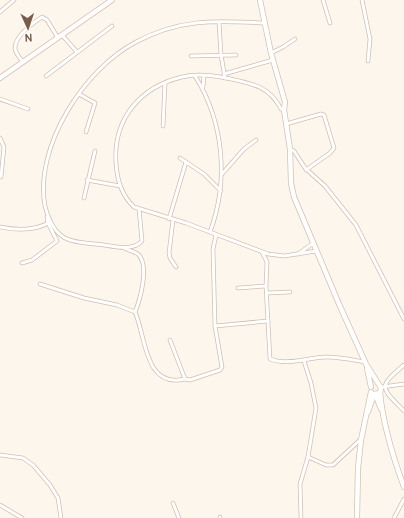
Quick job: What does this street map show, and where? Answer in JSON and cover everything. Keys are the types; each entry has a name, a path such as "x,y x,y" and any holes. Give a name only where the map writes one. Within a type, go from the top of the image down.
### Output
{"street":[{"path":"0,12 14,0"},
{"path":"0,78 112,0"},
{"path":"260,0 271,53 282,89 290,149 291,183 294,197 312,244 377,390 394,461 404,488"},
{"path":"324,0 330,23"},
{"path":"362,0 370,39 368,61"},
{"path":"23,62 16,52 16,43 32,24 42,17 47,20 60,36 77,52"},
{"path":"22,263 32,260 57,241 48,223 43,187 48,155 61,125 79,94 98,71 134,43 178,25 198,22 266,24"},
{"path":"219,22 221,55 225,78"},
{"path":"46,76 112,26"},
{"path":"271,53 295,39"},
{"path":"191,56 236,55"},
{"path":"224,74 273,60"},
{"path":"284,110 281,109 273,95 264,89 246,82 204,76 184,76 165,82 146,92 137,100 124,120 116,155 120,186 128,202 139,209 262,251 273,254 296,255 316,251"},
{"path":"195,76 202,87 219,139 222,174 221,190 218,208 210,232"},
{"path":"202,87 204,76"},
{"path":"163,126 165,82"},
{"path":"79,94 95,103 86,132"},
{"path":"0,99 28,109"},
{"path":"286,124 323,114 324,115 334,148 330,153 306,170"},
{"path":"0,138 4,147 1,177"},
{"path":"222,174 244,149 256,140"},
{"path":"290,149 294,151 306,170 324,186 356,225 404,319"},
{"path":"84,198 95,151"},
{"path":"180,158 204,174 221,190"},
{"path":"176,267 170,258 169,253 171,219 186,162"},
{"path":"87,180 120,186"},
{"path":"122,248 138,245 142,241 139,209"},
{"path":"47,215 53,226 66,238 122,248 138,254 143,263 140,300 135,312 143,345 154,367 167,380 190,380 220,370 222,367 215,326 213,249 216,235"},
{"path":"0,227 27,228 38,227 48,223"},
{"path":"296,255 312,244"},
{"path":"262,251 267,262 266,286 270,359 275,361 304,361 331,357 366,363"},
{"path":"267,262 273,254"},
{"path":"40,284 84,298 117,305 135,312"},
{"path":"238,288 266,286"},
{"path":"267,293 290,292"},
{"path":"215,326 268,321"},
{"path":"170,340 185,379"},
{"path":"301,518 300,484 308,457 315,403 304,361"},
{"path":"357,518 358,468 361,440 367,413 372,406 377,390 404,365"},
{"path":"377,390 404,384"},
{"path":"377,390 386,392 404,411"},
{"path":"308,457 326,465 333,465 361,440"},
{"path":"0,455 24,458 33,465 50,485 58,498 61,518"},
{"path":"394,518 404,499"},
{"path":"173,503 178,518"},
{"path":"0,505 22,518"}]}
